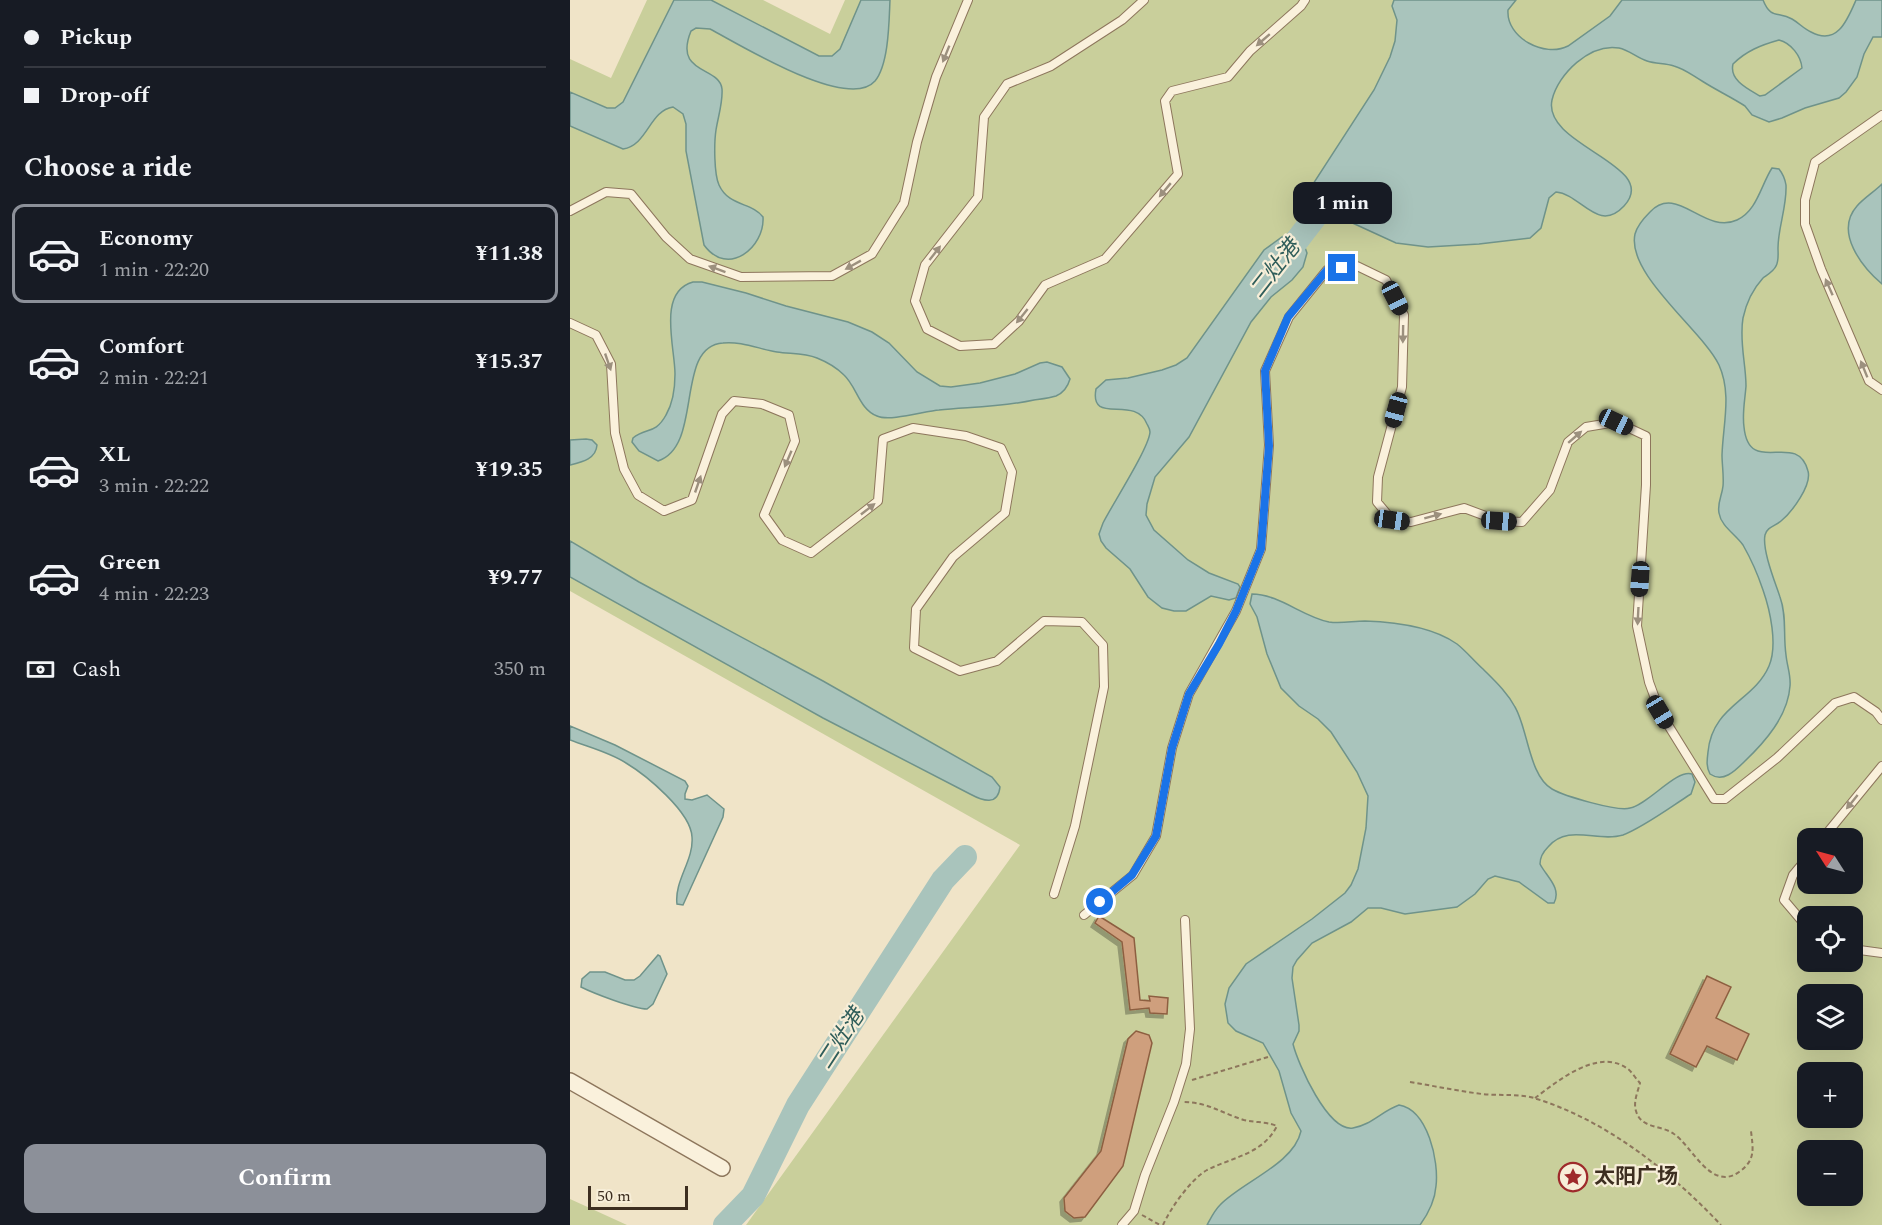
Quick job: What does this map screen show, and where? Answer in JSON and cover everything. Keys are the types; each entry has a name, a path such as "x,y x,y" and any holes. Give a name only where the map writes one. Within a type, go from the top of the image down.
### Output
{"street":[{"path":"570,1082 722,1168"}],"lane":[{"path":"570,211 606,192 631,194 666,237 690,259 741,277 832,276 872,254 904,203 917,142 936,77 968,0"},
{"path":"1144,0 1122,20 1050,66 1007,84 984,117 978,197 925,265 915,301 927,329 960,346 994,344 1019,321 1046,285 1105,259 1178,174 1165,101 1172,92 1228,77 1250,51 1305,0"},
{"path":"1882,115 1815,162 1805,200 1805,224 1821,269 1869,381 1882,390"},
{"path":"1084,915 1132,875 1156,836 1172,748 1189,694 1236,611 1261,549 1269,446 1265,371 1288,317 1327,270 1357,266 1386,280 1404,315 1402,387 1378,477 1377,502 1392,520 1411,522 1464,508 1499,521 1522,522 1550,490 1568,442 1586,427 1616,422 1646,436 1646,485 1637,626 1649,682 1660,712 1714,799 1725,799 1777,758 1834,703 1854,697 1876,712 1882,720"},
{"path":"570,323 596,335 611,364 615,433 624,469 638,495 664,511 692,500 722,414 735,401 762,404 789,415 795,441 764,515 782,540 811,553 878,501 883,439 914,428 966,436 1001,448 1012,472 1005,513 953,557 916,609 914,648 960,671 997,661 1044,621 1082,622 1103,645 1104,687 1075,826 1054,894"},
{"path":"1831,828 1882,766"},
{"path":"1797,870 1784,900 1797,916"},
{"path":"1122,1225 1134,1211 1145,1174 1174,1102 1186,1064 1190,1029 1185,920"},
{"path":"1863,952 1882,953"}],"path":[{"path":"1181,1082 1268,1057"},
{"path":"1535,1098 1564,1076 1591,1063 1612,1063 1628,1069 1640,1083 1636,1110 1641,1119 1652,1127 1669,1130 1679,1137 1709,1171 1725,1177 1734,1175 1746,1167 1753,1154 1751,1131"},
{"path":"1410,1082 1483,1094 1535,1098 1579,1116 1623,1142 1665,1173 1721,1225"},
{"path":"1134,1211 1161,1225 1171,1207 1205,1171 1261,1146 1272,1136 1277,1126 1265,1121 1248,1121 1232,1116 1217,1107 1197,1102 1174,1102"}],"green space":[{"path":"647,0 763,0 830,34 845,0 1882,0 1882,1225 746,1225 1020,845 570,591 570,59 611,78"},
{"path":"570,1199 627,1225 570,1225"}],"water":[{"path":"674,0 711,0 819,56 832,56 840,49 861,0 890,0 886,53 880,74 875,81 861,88 842,88 793,72 710,29 696,28 691,31 687,45 692,63 714,76 722,89 715,143 717,180 723,192 729,197 753,209 763,217 762,228 752,248 734,259 724,259 714,255 704,245 686,151 686,124 683,114 673,107 665,110 653,121 638,141 623,149 570,126 570,92 607,108 615,108 623,102"},
{"path":"1394,0 1516,0 1508,10 1509,20 1520,37 1538,47 1559,49 1568,46 1610,16 1622,0 1763,0 1772,13 1792,19 1820,36 1828,36 1834,34 1845,23 1856,0 1882,0 1882,37 1873,37 1864,54 1857,77 1839,98 1769,122 1752,115 1745,106 1678,67 1647,61 1619,48 1597,50 1577,62 1561,80 1552,100 1554,116 1564,130 1615,167 1627,179 1631,192 1624,206 1615,214 1606,216 1590,210 1565,194 1556,192 1549,198 1541,228 1530,238 1428,247 1396,243 1322,209 1314,203 1310,194 1313,184 1374,90 1390,57 1395,41 1397,20 1392,6","holes":["1779,40 1788,44 1795,51 1802,68 1765,95 1760,96 1737,79 1734,75 1733,64 1760,46"]},
{"path":"1772,168 1779,169 1784,177 1785,201 1779,232 1777,264 1774,270 1756,287 1743,318 1746,386 1744,427 1748,442 1755,449 1764,452 1794,454 1802,459 1808,471 1808,477 1804,491 1795,505 1765,535 1767,557 1783,611 1786,659 1790,678 1785,708 1774,728 1760,746 1733,772 1720,777 1710,774 1708,769 1707,758 1711,737 1725,714 1754,688 1769,666 1773,648 1772,628 1766,598 1752,561 1743,545 1722,522 1719,513 1723,486 1722,455 1726,409 1723,376 1710,351 1653,284 1642,267 1635,250 1635,234 1643,219 1650,212 1660,205 1670,203 1713,221 1725,223 1737,220 1744,216 1754,204"},
{"path":"1882,184 1882,284 1859,259 1853,248 1848,227 1857,206"},
{"path":"1295,231 1299,231 1307,253 1303,267 1292,280 1271,297 1251,322 1189,437 1155,477 1147,504 1146,515 1154,530 1188,560 1209,573 1238,584 1240,587 1236,598 1229,600 1211,596 1186,611 1162,608 1148,597 1130,569 1106,548 1099,534 1144,450 1150,430 1141,415 1133,411 1099,406 1096,400 1096,389 1106,380 1128,378 1162,370 1187,358 1264,250"},
{"path":"693,282 702,282 746,293 848,322 872,332 889,343 917,372 940,386 951,387 980,383 1015,374 1047,362 1062,367 1070,379 1067,387 1059,395 1051,397 1010,404 939,410 883,418 871,413 848,380 824,361 807,355 777,352 736,343 723,343 708,348 699,361 693,378 681,437 672,452 658,461 639,451 632,442 633,438 658,425 670,406 675,374 670,322 671,308 682,288"},
{"path":"570,440 592,440 597,445 594,454 588,459 570,465"},
{"path":"570,541 639,582 823,681 992,777 1000,787 999,793 989,800 970,794 823,718 570,577"},
{"path":"1252,594 1272,598 1310,616 1329,622 1365,621 1401,624 1437,633 1457,644 1508,696 1519,716 1538,774 1544,783 1558,792 1591,803 1624,809 1637,805 1678,777 1692,774 1695,782 1691,794 1649,822 1623,835 1604,837 1574,835 1556,840 1543,853 1540,864 1555,887 1554,903 1548,903 1519,882 1495,876 1488,879 1475,894 1457,907 1405,914 1381,908 1368,908 1351,922 1312,943 1297,960 1293,967 1292,978 1299,1031 1293,1044 1301,1066 1324,1108 1343,1126 1353,1128 1399,1105 1409,1109 1417,1116 1430,1138 1436,1164 1435,1191 1433,1202 1420,1225 1207,1225 1220,1205 1278,1163 1288,1153 1296,1143 1301,1131 1291,1113 1279,1071 1263,1043 1236,1031 1228,1023 1225,1004 1229,988 1246,964 1312,919 1345,893 1358,869 1366,828 1368,796 1357,772 1331,732 1281,688 1267,654 1257,617 1250,604"},
{"path":"570,726 615,745 685,781 688,786 685,799 692,800 707,795 724,809 723,817 683,905 677,904 678,887 692,846 690,827 684,817 666,795 635,769 613,756 570,740"},
{"path":"658,955 667,974 653,1004 647,1009 624,1004 581,987 582,979 590,972 605,972 625,980 634,980"}],"building":[{"path":"1099,916 1134,938 1140,1000 1150,1001 1149,996 1168,998 1167,1014 1150,1013 1149,1008 1130,1010 1122,942 1095,923"},
{"path":"1707,976 1731,987 1716,1018 1749,1034 1737,1060 1707,1046 1696,1067 1670,1054"},
{"path":"1136,1031 1149,1035 1152,1043 1123,1166 1085,1217 1074,1218 1065,1211 1064,1198 1101,1151 1128,1039"}],"waterway":[{"name":"二灶港","path":"1282,260 1341,183"},
{"name":"二灶港","path":"725,1225 753,1196 798,1105 943,880 965,857"}],"place":[{"name":"太阳广场","path":"1573,1177"}],"route":[{"path":"1100,902 1132,875 1156,836 1172,748 1189,694 1236,611 1261,549 1269,446 1265,371 1288,317 1327,270 1342,268"}]}
